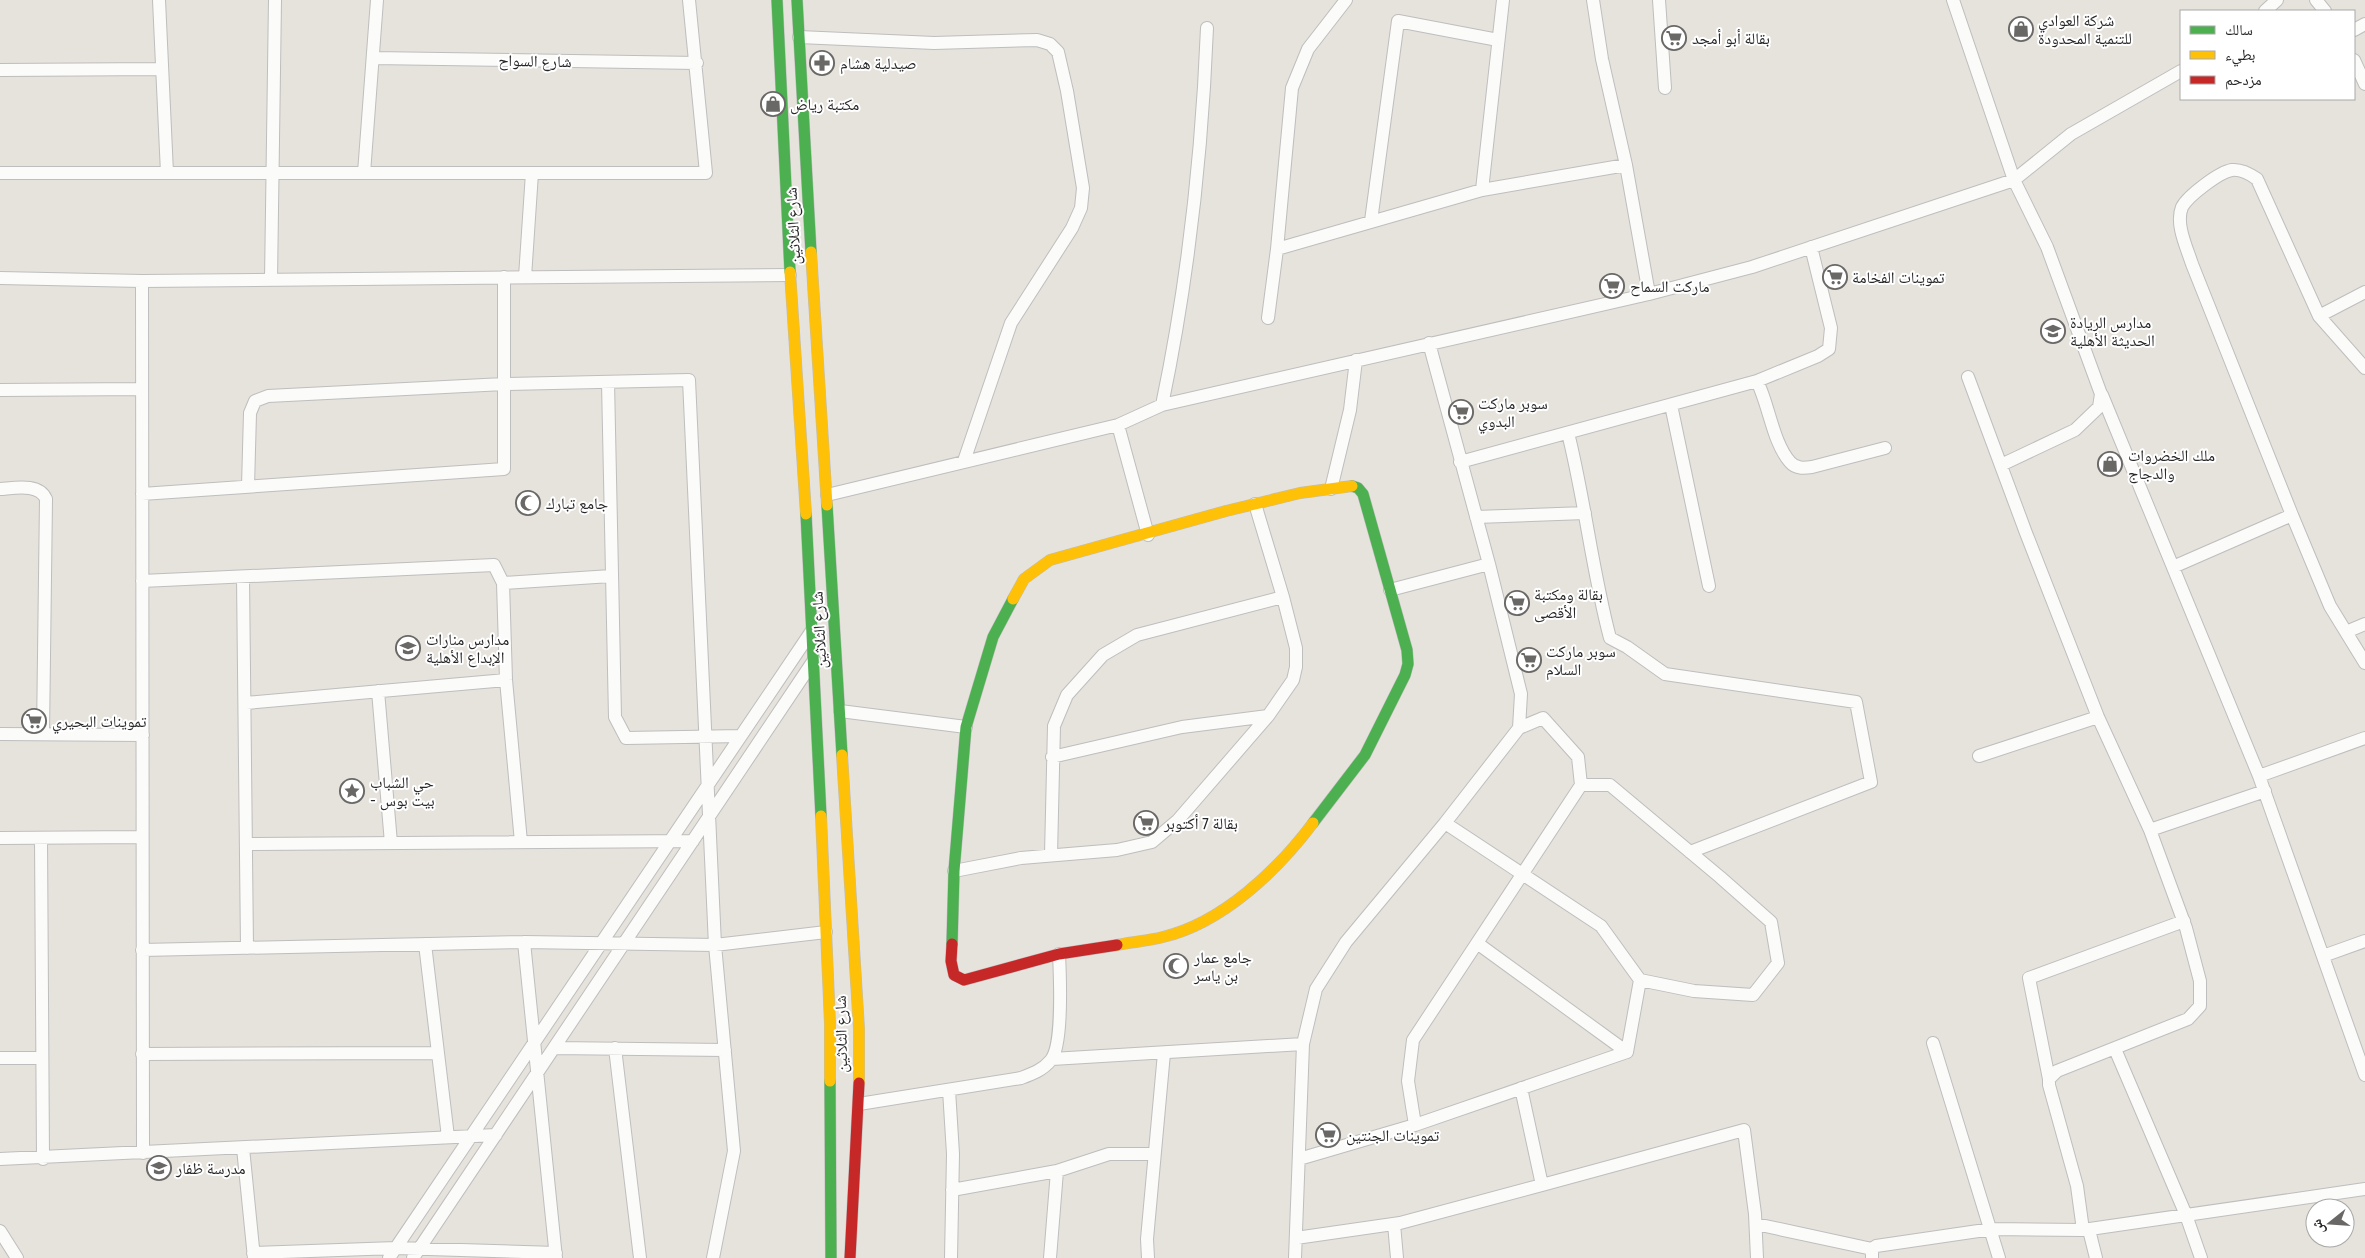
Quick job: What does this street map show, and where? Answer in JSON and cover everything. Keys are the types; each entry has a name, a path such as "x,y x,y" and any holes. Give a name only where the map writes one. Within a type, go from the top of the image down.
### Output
{"street":[{"path":"159,0 167,173"},
{"path":"271,280 275,0"},
{"path":"364,173 377,0"},
{"path":"0,173 706,173 697,63 688,0"},
{"name":"شارع الثلاثين","path":"777,0 790,275 813,629 830,1022 831,1258"},
{"name":"شارع الثلاثين","path":"797,0 811,274 827,495 859,1029 858,1104 850,1258"},
{"path":"1268,318 1277,249 1292,88 1308,49 1346,0"},
{"path":"1482,190 1503,0"},
{"path":"1593,0 1602,59 1626,165 1649,294"},
{"path":"1659,0 1665,88"},
{"path":"1953,0 2014,180 2047,247 2101,394 2265,791 2365,1075"},
{"path":"2266,10 2277,0"},
{"path":"1370,221 1398,20 1498,40"},
{"path":"1162,405 1178,330 1189,240 1204,102 1206,28"},
{"path":"799,37 934,43 1037,40 1050,44 1058,52 1067,91 1083,188 1081,208 1072,228 1011,324 964,461"},
{"name":"شارع السواح","path":"373,58 697,63"},
{"path":"2355,62 2365,84"},
{"path":"0,70 161,69"},
{"path":"805,495 827,495 1118,426 1162,405 1649,294 1752,267 2014,180 2072,134 2180,72"},
{"path":"1277,249 1482,190 1626,165"},
{"path":"2365,368 2319,316 2257,178 2245,172 2231,170 2195,191 2182,208 2180,227 2192,264 2330,606 2365,663"},
{"path":"525,277 532,173"},
{"path":"1460,462 1757,382 1818,356 1829,349 1831,328 1811,247"},
{"path":"0,278 142,281 811,274"},
{"path":"142,494 504,469 504,277"},
{"path":"142,281 142,1153"},
{"path":"2319,316 2365,292"},
{"path":"1429,343 1489,564 1521,694 1519,728"},
{"path":"1331,489 1350,410 1356,360"},
{"path":"1968,377 2026,533 2098,716 2150,830 2184,921 2200,982 2200,1006 2188,1019 2057,1072 2049,1079"},
{"path":"248,486 250,413 255,401 268,396 504,384 689,380 715,945 734,1151 713,1258"},
{"path":"608,382 615,717 626,738 741,736"},
{"path":"1757,382 1790,463 1800,468 1812,467 1886,448"},
{"path":"0,390 142,388"},
{"path":"2001,465 2075,430 2099,407 2101,394"},
{"path":"1671,405 1709,586"},
{"path":"1118,426 1148,534"},
{"path":"1568,433 1585,513 1598,592 1610,638 1627,647 1665,674 1856,702 1871,782 1690,852"},
{"path":"1352,486 1358,488 1363,494 1407,650 1408,664 1405,675 1365,755 1292,851 1235,903 1205,920 1164,937 1059,954 964,980 954,974 951,961 954,871 966,727 993,637 1024,579 1050,560 1255,504 1300,493 1352,486"},
{"path":"0,488 36,488 43,493 46,499 43,734"},
{"path":"954,871 1021,858 1117,850 1152,842 1178,820 1268,716 1293,680 1296,667 1296,648 1255,504"},
{"path":"1476,517 1585,513"},
{"path":"2173,567 2292,514"},
{"path":"1390,590 1489,564"},
{"path":"142,581 494,566 503,583 506,680 521,842"},
{"path":"503,583 611,576"},
{"path":"243,577 246,702 247,948"},
{"path":"1052,856 1052,757 1054,726 1067,695 1103,655 1137,635 1283,597"},
{"path":"2346,632 2365,624"},
{"path":"393,1253 813,629"},
{"path":"417,1254 814,660"},
{"path":"246,702 506,680"},
{"path":"378,691 391,843"},
{"path":"840,711 966,727"},
{"path":"1052,757 1182,727 1268,716"},
{"path":"1979,756 2098,716"},
{"path":"1295,1258 1302,1044 1316,989 1341,950 1445,823 1519,728 1543,718 1578,757 1581,785 1413,1040 1408,1081 1415,1126"},
{"path":"0,734 143,735"},
{"path":"2259,776 2365,738"},
{"path":"1445,823 1601,926 1640,980 1694,991 1753,995 1778,963 1771,922 1610,785 1581,785"},
{"path":"2150,830 2265,791"},
{"path":"0,838 141,837"},
{"path":"41,838 43,1158"},
{"path":"246,844 693,841"},
{"path":"2096,1258 2086,1230 2077,1186 2049,1085 2028,978 2184,921"},
{"path":"142,950 524,942 715,945 826,932"},
{"path":"243,1148 253,1255 393,1253 556,1256 524,942"},
{"path":"2323,956 2365,942"},
{"path":"1477,943 1628,1052"},
{"path":"425,944 448,1137"},
{"path":"1052,1059 1061,1009 1059,954"},
{"path":"1628,1052 1640,980"},
{"path":"1933,1043 1992,1229 1999,1258"},
{"path":"858,1104 1021,1078 1038,1071 1052,1059 1302,1044"},
{"path":"555,1048 725,1050"},
{"path":"615,1048 640,1258"},
{"path":"2115,1049 2186,1215 2201,1258"},
{"path":"1148,1258 1154,1154 1164,1052"},
{"path":"1299,1159 1415,1126 1628,1052"},
{"path":"142,1054 438,1053"},
{"path":"0,1058 42,1058"},
{"path":"1521,1088 1542,1185"},
{"path":"949,1090 952,1190 951,1258"},
{"path":"1296,1238 1394,1224 1744,1130 1756,1224 1757,1258"},
{"path":"0,1159 496,1135"},
{"path":"952,1190 1057,1171 1109,1154 1154,1154"},
{"path":"1050,1258 1057,1171"},
{"path":"1756,1224 1872,1254 1876,1246 1992,1229 2086,1230 2365,1189"},
{"path":"1394,1224 1397,1258"},
{"path":"0,1232 17,1258"}],"traffic: fast":[{"path":"777,0 790,272"},
{"path":"797,0 811,252"},
{"path":"1313,823 1365,755 1405,675 1408,664 1407,650 1363,494 1358,488 1352,486"},
{"path":"827,505 842,755"},
{"path":"806,514 821,816"},
{"path":"952,944 954,871 966,727 993,637 1013,599"},
{"path":"830,1081 831,1258"}],"traffic: slow":[{"path":"811,252 827,505"},
{"path":"790,272 806,514"},
{"path":"1013,599 1024,579 1050,560 1226,511 1300,493 1352,486"},
{"path":"842,755 859,1029 859,1083"},
{"path":"821,816 830,1023 830,1081"},
{"path":"1117,945 1157,938 1185,930 1227,907 1247,893 1283,859 1313,823"}],"traffic: jam":[{"path":"952,944 951,961 954,975 964,980 1059,954 1117,945"},
{"path":"850,1258 859,1083"}],"place":[{"name":"شركة العوادي للتنمية المحدودة","path":"2021,29"},
{"name":"بقالة أبو أمجد","path":"1674,38"},
{"name":"صيدلية هشام","path":"822,63"},
{"name":"مكتبة رياض","path":"773,104"},
{"name":"تموينات الفخامة","path":"1835,277"},
{"name":"ماركت السماح","path":"1612,286"},
{"name":"مدارس الريادة الحديثة الأهلية","path":"2053,331"},
{"name":"سوبر ماركت البدوي","path":"1461,412"},
{"name":"ملك الخضروات والدجاج","path":"2110,464"},
{"name":"جامع تبارك","path":"528,503"},
{"name":"بقالة ومكتبة الأقصى","path":"1517,603"},
{"name":"مدارس منارات الإبداع الأهلية","path":"408,648"},
{"name":"سوبر ماركت السلام","path":"1529,660"},
{"name":"تموينات البحيري","path":"34,721"},
{"name":"حي الشباب - بيت بوس","path":"352,791"},
{"name":"بقالة 7 أكتوبر","path":"1146,823"},
{"name":"جامع عمار بن ياسر","path":"1176,966"},
{"name":"تموينات الجنتين","path":"1328,1135"},
{"name":"مدرسة ظفار","path":"159,1168"}]}
